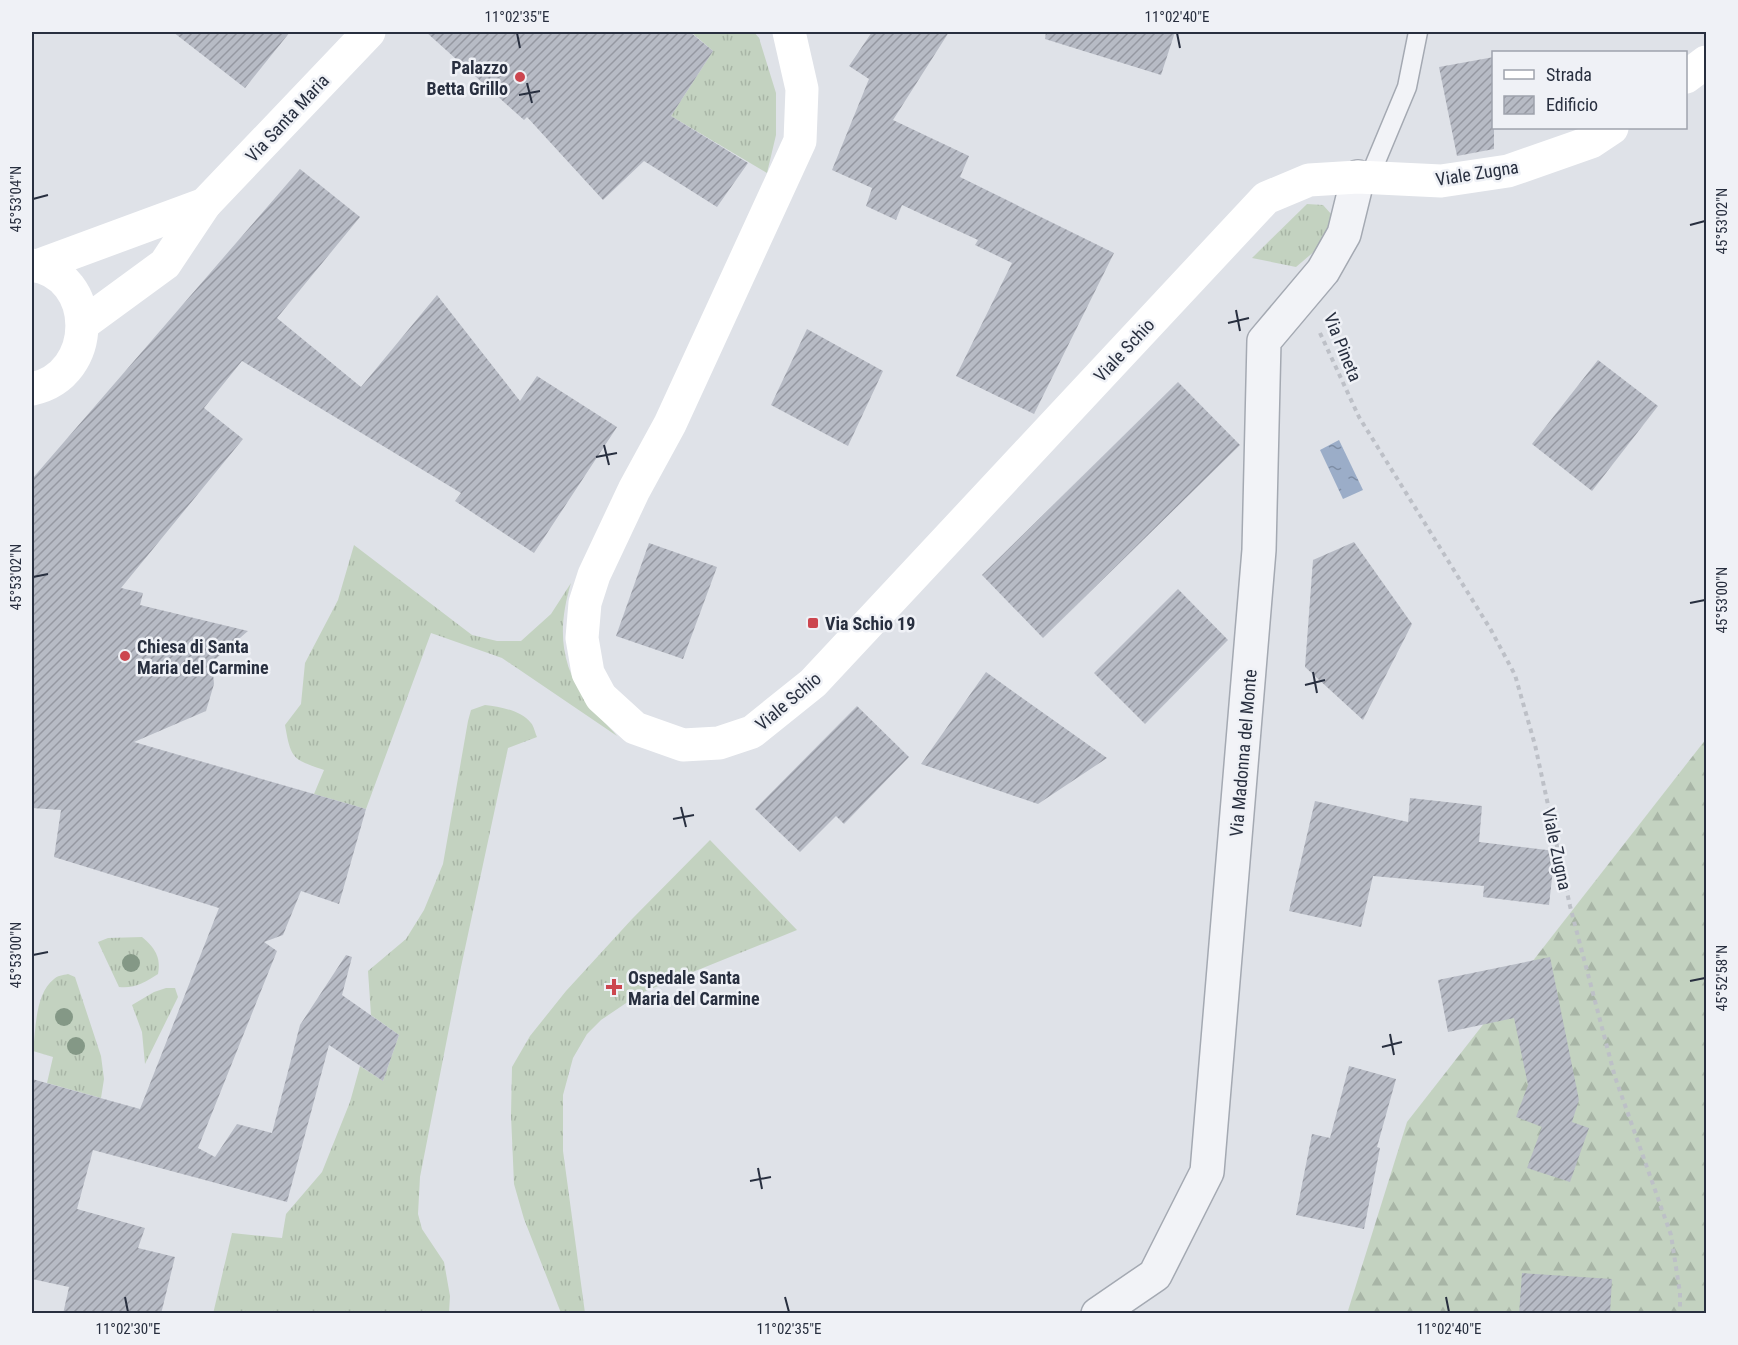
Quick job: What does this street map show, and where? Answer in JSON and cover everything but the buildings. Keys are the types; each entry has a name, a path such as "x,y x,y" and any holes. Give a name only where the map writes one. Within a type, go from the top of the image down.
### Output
{"street":[{"name":"Via Santa Maria","path":"83,324 165,264 205,204 369,32"},
{"name":"Viale Schio","path":"789,32 802,89 800,141 670,424 634,490 594,575 585,603 582,638 588,672 602,697 635,728 682,745 719,743 752,732 813,683 1266,198 1309,180 1364,178"},
{"path":"1687,76 1707,62"},
{"name":"Viale Zugna","path":"1364,178 1441,181 1508,171 1591,142 1610,129"},
{"name":"Via Madonna del Monte","path":"1098,1314 1155,1275 1207,1172 1259,550 1264,341 1323,271 1344,234 1364,178"},
{"name":"Via Santa Maria","path":"34,266 205,204"},
{"path":"32,389 42,387 59,377 72,362 81,344 83,324 79,305 69,288 55,274 34,266"}],"lane":[{"path":"1364,178 1407,87 1418,32"}],"path":[{"name":"Via Pineta","path":"1312,284 1315,320 1359,417"},
{"name":"Viale Zugna","path":"1359,417 1491,630 1515,675 1535,745 1570,906 1615,1077 1671,1235 1680,1293 1680,1314"}],"green space":[{"path":"691,32 754,32 759,38 776,93 776,135 767,173 671,116 713,51"},
{"path":"1307,204 1323,205 1332,215 1332,229 1316,250 1296,267 1252,258"},
{"path":"354,545 472,635 497,641 521,641 551,614 571,583 563,629 570,672 586,700 617,736 502,658 431,633 366,809 314,794 324,770 305,763 295,756 289,745 285,725 301,704 305,663 338,600"},
{"path":"485,705 522,715 532,724 537,737 508,748 461,967 420,1177 418,1214 422,1229 444,1262 450,1296 449,1313 213,1314 232,1233 282,1238 286,1214 322,1172 350,1102 360,1066 383,1081 399,1035 371,1015 368,971 406,939 424,910 443,864 471,710"},
{"path":"1706,739 1706,1313 1347,1314 1407,1122"},
{"path":"710,840 797,930 641,993 601,1020 587,1034 573,1058 563,1095 563,1151 585,1313 561,1313 524,1219 514,1184 511,1115 512,1067 530,1036 566,991 632,919"},
{"path":"142,937 156,953 159,963 158,974 135,986 119,987 98,942 108,938"},
{"path":"68,974 75,977 101,1056 104,1079 101,1098 47,1083 53,1057 33,1051 43,993 55,978"},
{"path":"166,988 175,988 178,997 145,1064 142,1032 132,1005"}],"water":[{"path":"1339,440 1363,490 1343,499 1320,450"}],"place":[{"name":"Palazzo Betta Grillo","path":"520,77"},
{"name":"Via Schio 19","path":"813,623"},
{"name":"Chiesa di Santa Maria del Carmine","path":"125,656"},
{"name":"Ospedale Santa Maria del Carmine","path":"614,987"}]}
